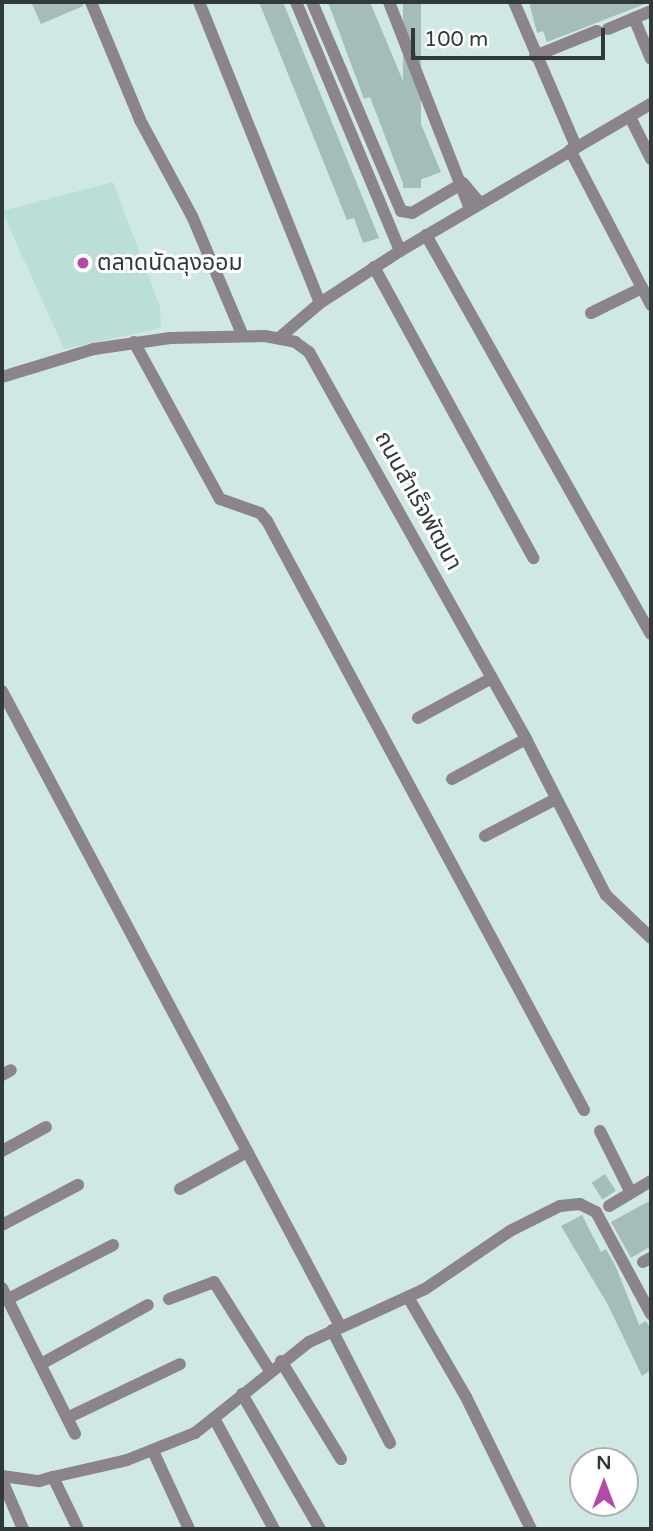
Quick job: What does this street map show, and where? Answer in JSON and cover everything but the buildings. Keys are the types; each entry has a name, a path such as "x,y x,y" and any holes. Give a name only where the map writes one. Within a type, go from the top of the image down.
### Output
{"street":[{"path":"91,2 140,120 192,216 243,336"},
{"path":"199,2 320,303"},
{"path":"296,2 400,251"},
{"path":"312,2 401,211 412,214 463,183"},
{"path":"389,2 463,183 462,194 475,206"},
{"path":"514,2 573,149 651,305"},
{"path":"535,56 651,11"},
{"path":"634,18 651,60"},
{"path":"279,338 320,303 374,267 651,104"},
{"path":"630,117 651,159"},
{"path":"426,235 651,634"},
{"path":"374,267 533,558"},
{"path":"591,313 642,288"},
{"name":"ถนนสำเร็จพัฒนา","path":"2,377 83,352 134,342 243,336 279,338 295,342 318,365 526,739 554,800 606,895 651,938"},
{"path":"134,342 220,499 260,513 267,521 584,1110"},
{"path":"418,718 492,678"},
{"path":"2,691 247,1152 336,1328 390,1443"},
{"path":"452,779 526,739"},
{"path":"485,836 554,800"},
{"path":"2,1151 46,1127"},
{"path":"600,1131 631,1193"},
{"path":"180,1189 247,1152"},
{"path":"609,1206 651,1181"},
{"path":"2,1225 78,1185"},
{"path":"23,1529 2,1478 53,1478 153,1451 215,1420 281,1361 336,1328 408,1297 465,1265 510,1231 547,1210 572,1203 596,1212 651,1314"},
{"path":"75,1434 5,1294 113,1245"},
{"path":"169,1299 214,1282 270,1371"},
{"path":"408,1297 466,1397 531,1529"},
{"path":"41,1364 148,1305"},
{"path":"281,1361 341,1459"},
{"path":"67,1418 180,1364"},
{"path":"242,1394 320,1529"},
{"path":"215,1420 274,1529"},
{"path":"153,1451 189,1529"},
{"path":"53,1478 78,1529"}],"shaded area":[{"name":"ตลาดนัดลุงออม","path":"113,182 160,307 161,328 64,349 2,211"}],"place":[{"name":"ตลาดนัดลุงออม","path":"83,263"}]}
